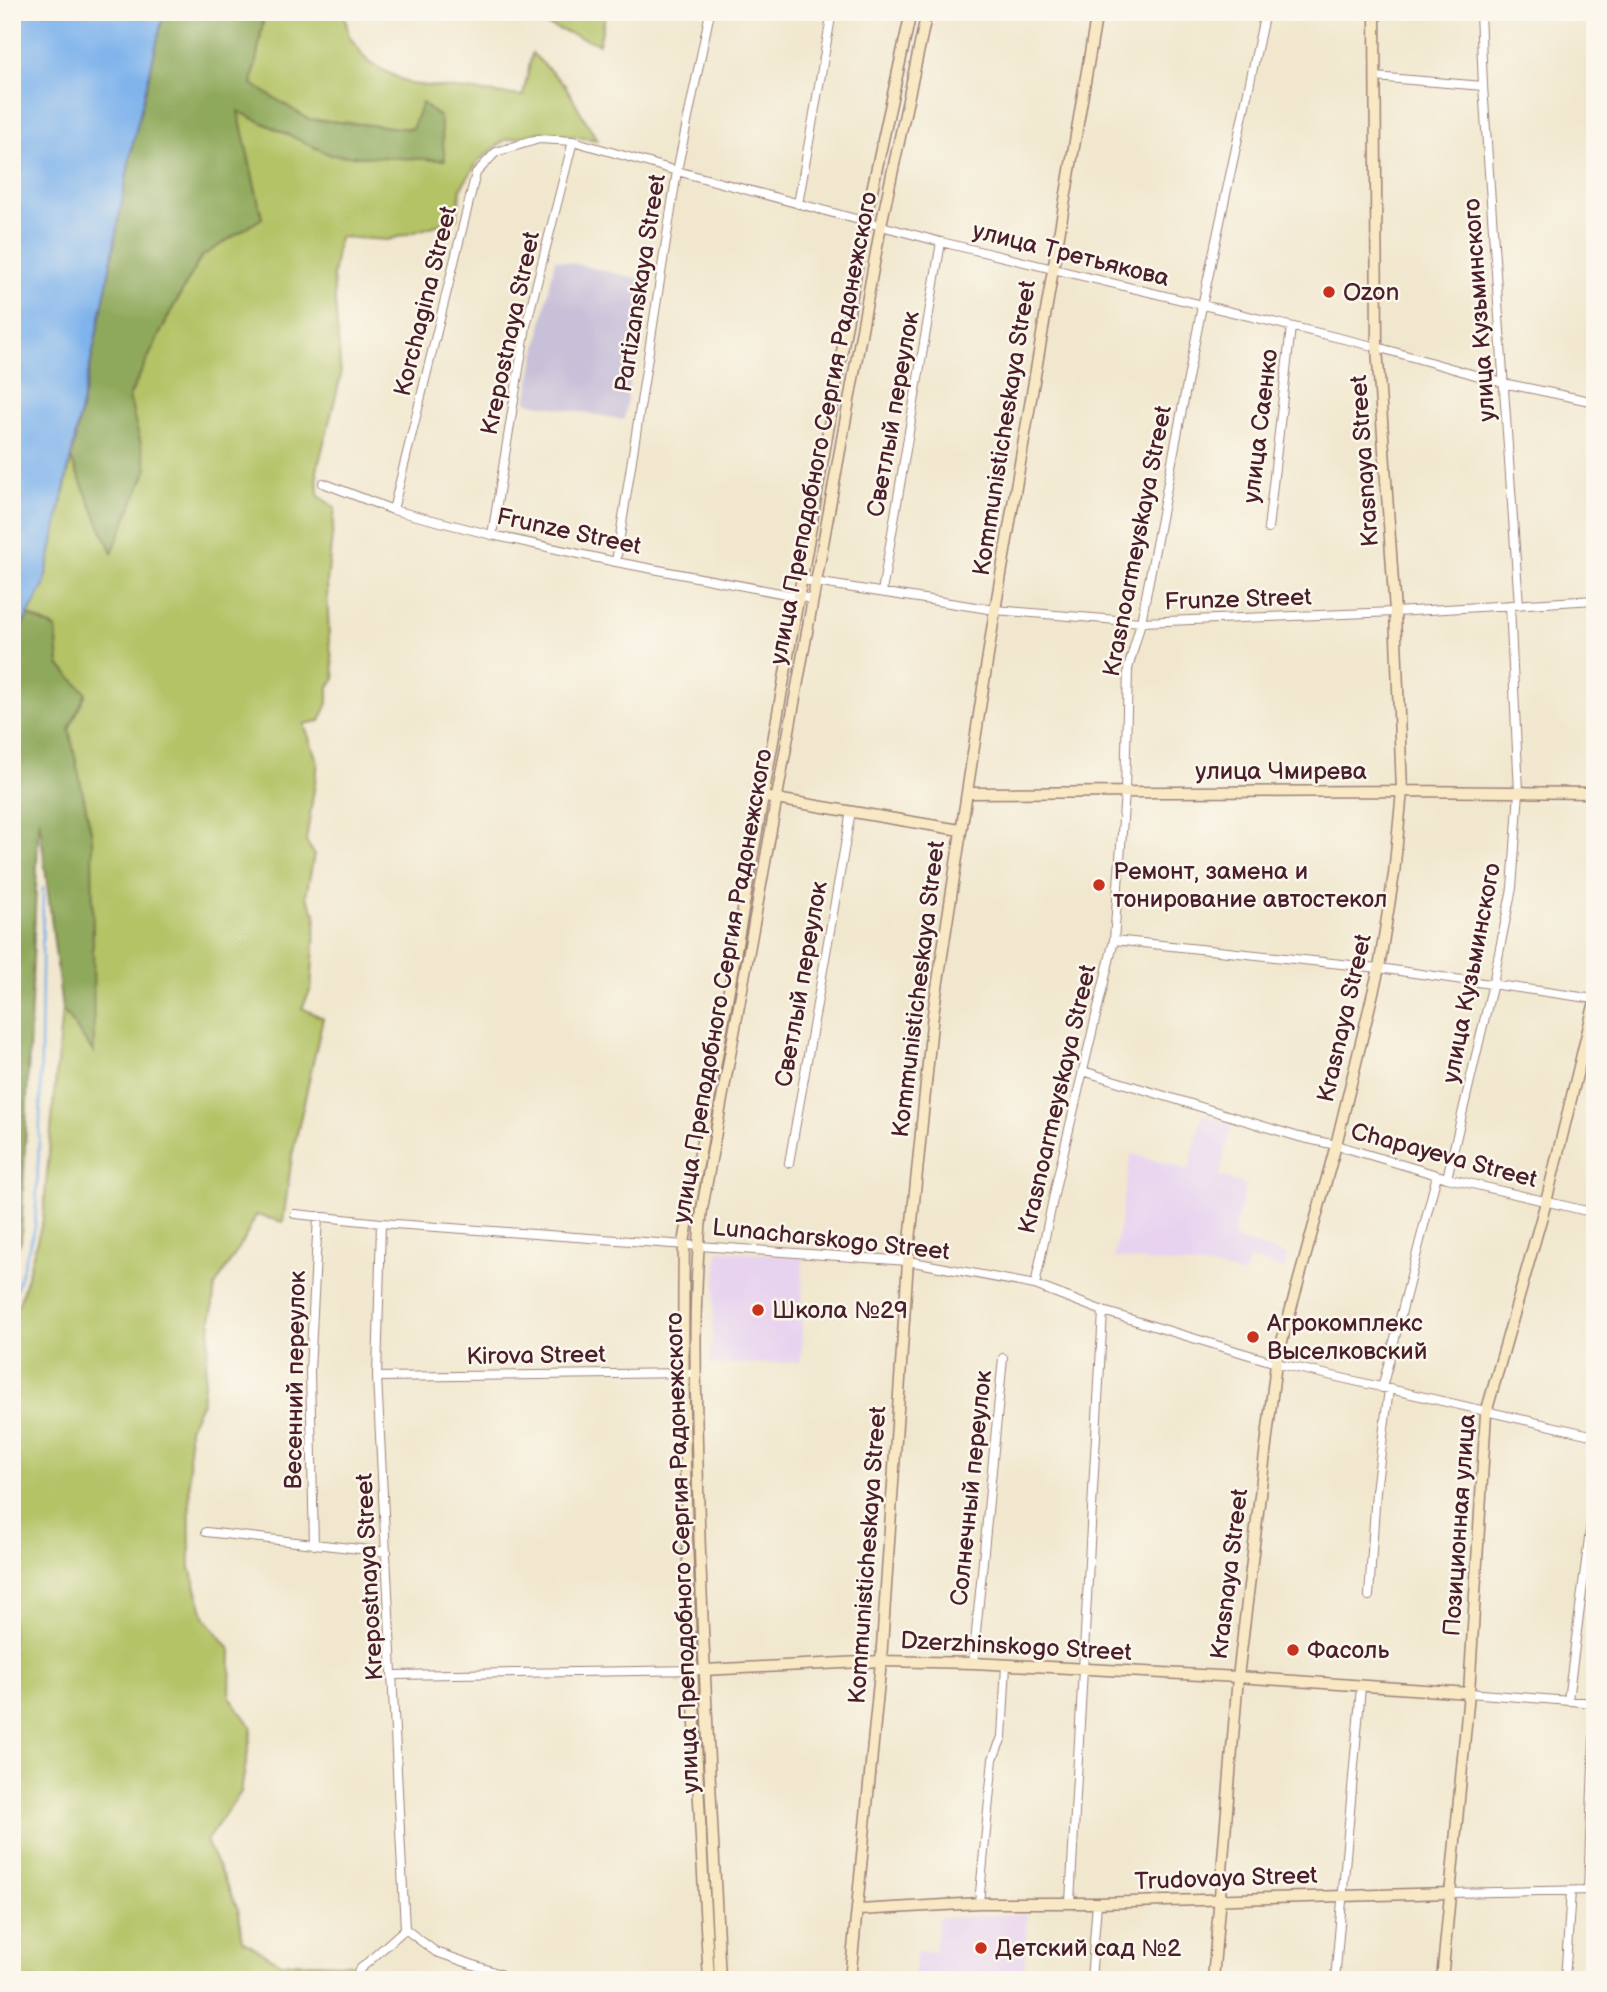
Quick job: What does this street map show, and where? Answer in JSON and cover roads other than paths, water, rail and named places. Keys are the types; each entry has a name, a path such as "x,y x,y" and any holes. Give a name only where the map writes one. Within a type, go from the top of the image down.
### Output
{"street":[{"name":"Partizanskaya Street","path":"616,562 677,171 710,12"},
{"path":"798,204 831,12"},
{"name":"улица Преподобного Сергия Радонежского","path":"709,1980 691,1670 683,1373 684,1243 865,222 911,12"},
{"name":"улица Преподобного Сергия Радонежского","path":"720,1980 704,1670 694,1296 698,1245 702,1209 881,225 927,12"},
{"name":"Kommunisticheskaya Street","path":"850,1980 859,1910 881,1661 908,1261 933,1014 995,610 1097,12"},
{"name":"Krasnoarmeyskaya Street","path":"1035,1285 1114,940 1125,792 1128,669 1141,622 1202,306 1265,12"},
{"name":"Krasnaya Street","path":"1213,1980 1238,1677 1276,1363 1336,1145 1379,968 1394,874 1402,791 1395,612 1377,347 1375,12"},
{"name":"улица Кузьминского","path":"1447,1178 1493,983 1512,888 1519,792 1515,605 1480,12"},
{"path":"1376,76 1483,86"},
{"name":"улица Третьякова","path":"539,139 573,141 798,204 1051,270 1377,347 1503,383 1595,402"},
{"name":"Korchagina Street","path":"393,510 476,173 496,152 539,139"},
{"name":"Krepostnaya Street","path":"492,535 526,326 573,141"},
{"name":"Светлый переулок","path":"882,592 942,242"},
{"name":"улица Саенко","path":"1268,530 1292,327"},
{"name":"Frunze Street","path":"323,482 393,510 492,535 616,562 812,598"},
{"name":"Frunze Street","path":"802,580 995,610 1141,622 1395,612 1595,600"},
{"name":"улица Чмирева","path":"968,793 1595,793"},
{"path":"764,797 960,830"},
{"name":"Светлый переулок","path":"789,1163 851,811"},
{"path":"1114,940 1379,968 1595,1000"},
{"name":"Позиционная улица","path":"1441,1980 1469,1693 1486,1413 1546,1202 1595,1000"},
{"name":"Chapayeva Street","path":"1083,1072 1447,1178 1595,1213"},
{"path":"1369,1596 1386,1388 1437,1175"},
{"name":"Lunacharskogo Street","path":"295,1214 381,1223 908,1261 1035,1285 1103,1311 1276,1363 1595,1436"},
{"name":"Весенний переулок","path":"314,1545 310,1371 318,1216"},
{"name":"Krepostnaya Street","path":"381,1223 377,1377 405,1929"},
{"path":"1070,1902 1103,1311"},
{"name":"Солнечный переулок","path":"972,1664 1003,1359"},
{"name":"Kirova Street","path":"377,1377 696,1372"},
{"path":"1568,1700 1595,1492"},
{"path":"206,1532 387,1552"},
{"name":"Dzerzhinskogo Street","path":"393,1675 704,1670 881,1661 1238,1677 1595,1703"},
{"path":"979,1903 993,1759 1002,1737 1006,1665"},
{"path":"1335,1980 1361,1687"},
{"path":"1591,1890 1595,1714"},
{"name":"Trudovaya Street","path":"859,1910 979,1903 1097,1903 1591,1890"},
{"path":"1564,1980 1571,1891"},
{"path":"1091,1980 1097,1903"},
{"path":"356,1980 359,1970 405,1929 436,1952 500,1974 507,1980"}],"water":[{"path":"12,12 164,12 132,147 107,284 44,585 12,645"},
{"path":"12,1749 21,1783 12,1832"}],"waterway":[{"path":"12,1304 35,1227 40,1124 43,888"}],"place":[{"name":"Ozon","path":"1329,292"},
{"name":"Ремонт, замена и тонирование автостекол","path":"1099,885"},
{"name":"Школа №29","path":"758,1310"},
{"name":"Агрокомплекс Выселковский","path":"1253,1337"},
{"name":"Фасоль","path":"1293,1650"},
{"name":"Детский сад №2","path":"981,1948"}]}
